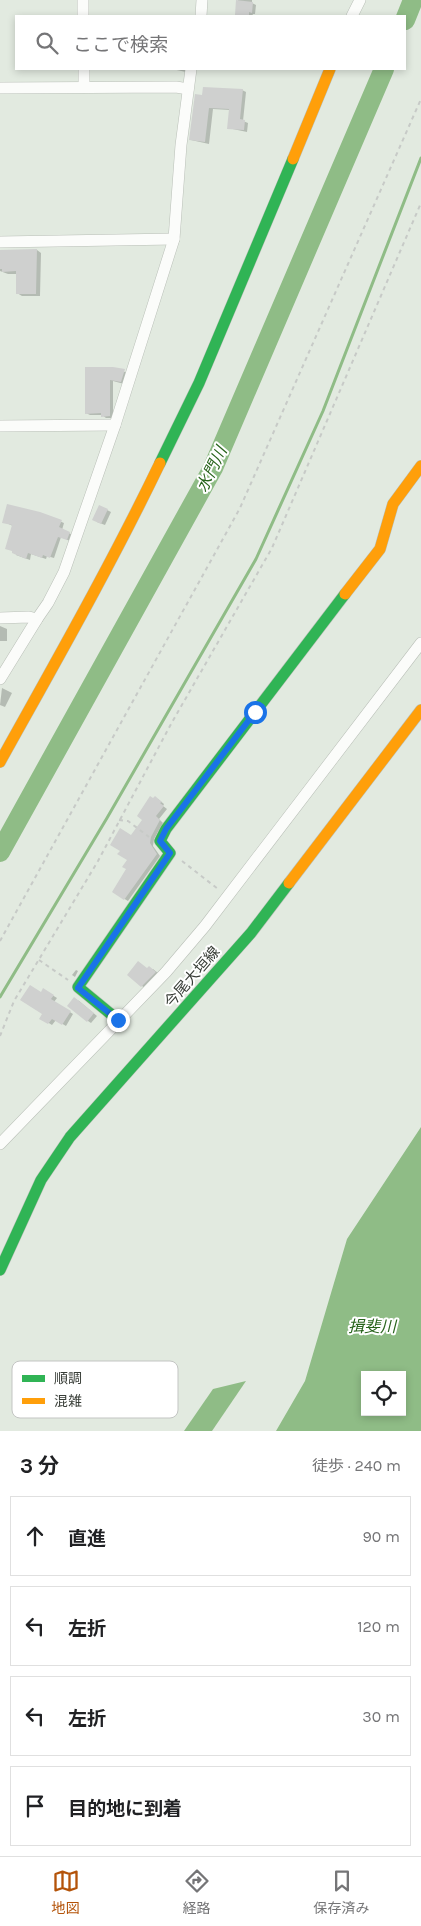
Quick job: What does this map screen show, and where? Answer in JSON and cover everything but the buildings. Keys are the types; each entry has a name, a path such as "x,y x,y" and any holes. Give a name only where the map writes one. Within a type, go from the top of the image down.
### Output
{"street":[{"path":"83,0 83,15"},
{"path":"201,15 202,0"},
{"path":"352,15 360,0"},
{"path":"84,70 84,87"},
{"path":"0,679 48,603 64,572 115,425 174,239 181,145 191,70"},
{"path":"0,762 137,511 199,383 330,70"},
{"path":"0,88 176,87 188,90"},
{"path":"0,242 174,239"},
{"path":"0,426 115,425"},
{"path":"118,1020 78,988 170,853 160,841 178,814 380,549 393,504 421,466"},
{"path":"0,618 29,617 37,619"},
{"path":"0,1144 166,972 205,926 421,643"},
{"name":"今尾大垣線","path":"0,1270 41,1180 70,1137 251,933 421,710"}],"path":[{"path":"0,941 240,508 421,99"},
{"path":"0,1036 14,1001 98,861 171,724 276,540 421,203"},
{"path":"119,820 128,821 153,841 160,841"},
{"path":"170,853 190,866 218,889 214,898"},
{"path":"39,960 78,988"}],"water":[{"name":"揖斐川","path":"421,1127 421,1431 276,1431 305,1381 347,1239"},
{"path":"246,1381 212,1431 184,1431 213,1389"}],"waterway":[{"name":"水門川","path":"406,18 413,0"},
{"name":"水門川","path":"0,852 213,468 384,70"},
{"path":"0,997 107,818 256,559 323,411 421,158"}],"traffic: fast":[{"path":"160,463 199,383 293,159"},
{"path":"118,1020 78,987 170,853 160,841 166,829 345,594"},
{"path":"0,1270 41,1180 70,1137 251,933 289,883"}],"traffic: slow":[{"path":"293,159 330,70"},
{"path":"0,762 62,651 160,463"},
{"path":"345,594 380,549 393,504 421,466"},
{"path":"289,883 421,710"}],"route":[{"path":"118,1020 78,988 170,853 160,841 166,829 255,712"}]}
